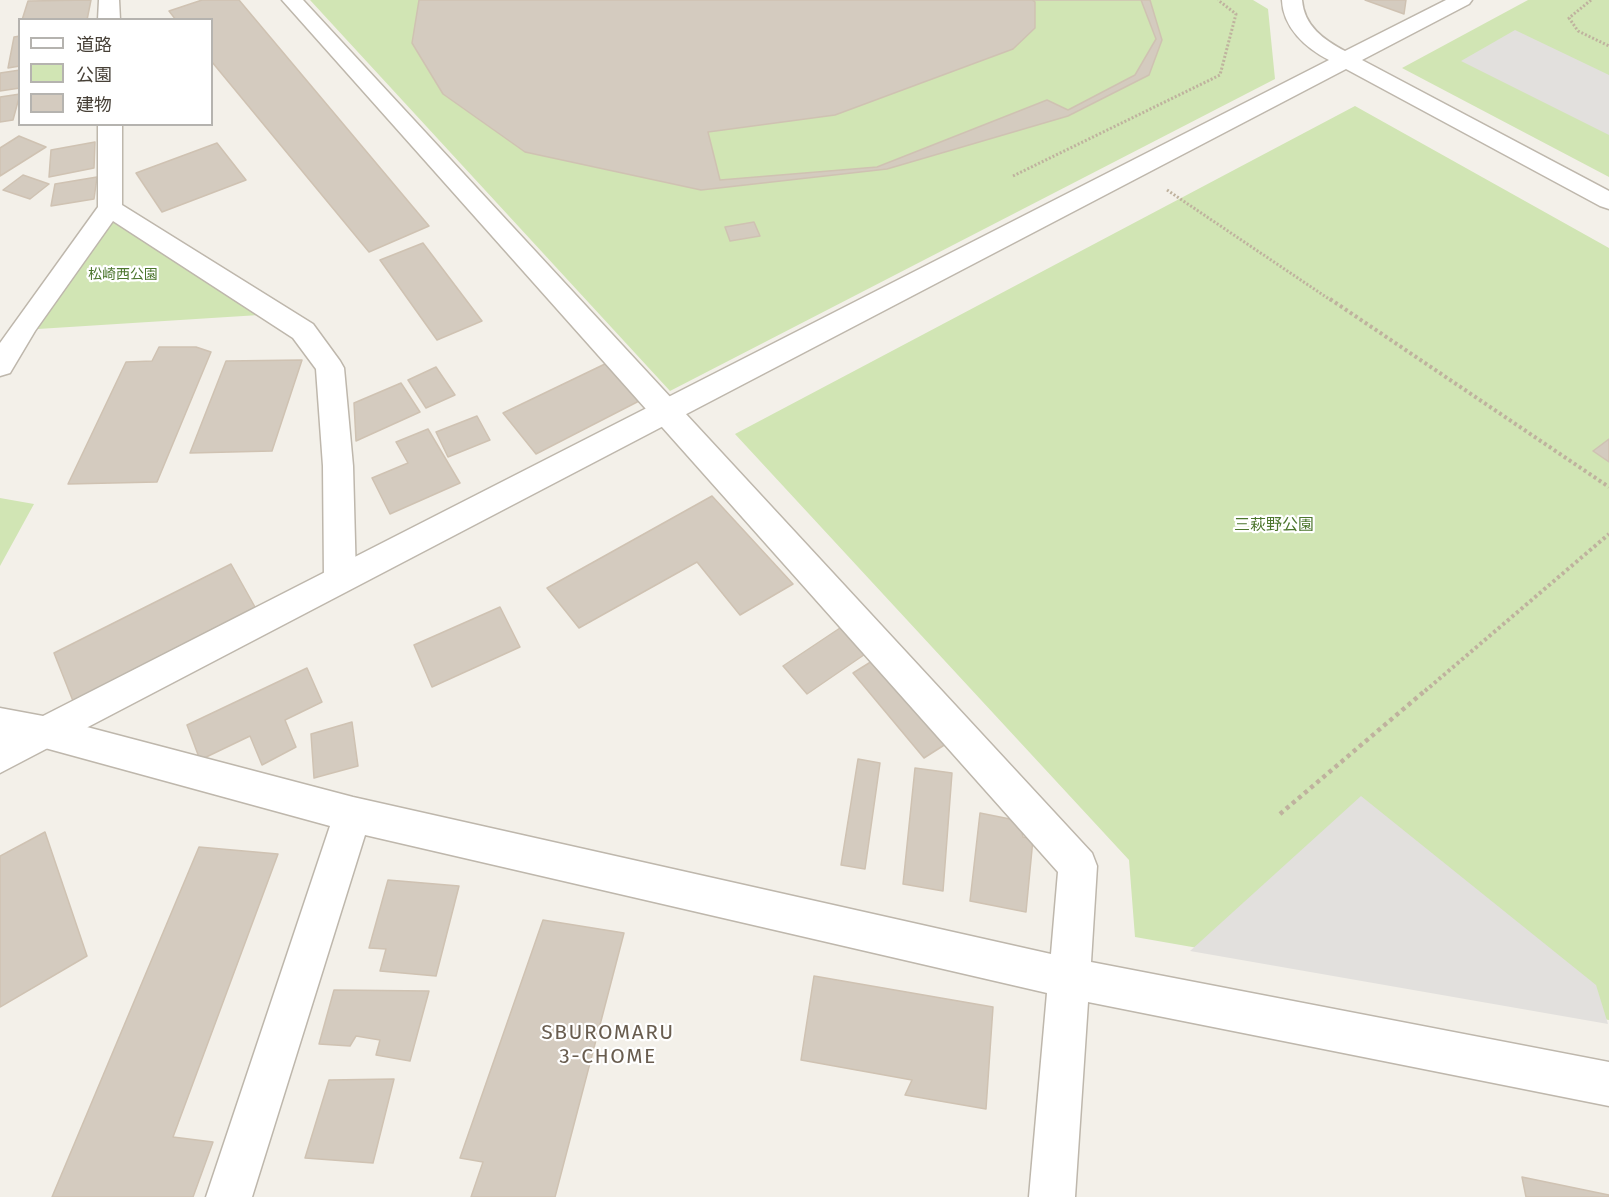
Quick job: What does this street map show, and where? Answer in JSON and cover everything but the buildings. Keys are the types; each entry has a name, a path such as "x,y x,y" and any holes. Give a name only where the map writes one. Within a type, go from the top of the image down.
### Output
{"street":[{"path":"109,0 109,18"},
{"path":"292,0 1078,866 1052,1197"},
{"path":"0,756 665,410 1462,0"},
{"path":"1289,2 1307,35 1342,60 1609,201"},
{"path":"0,366 25,325 110,208 110,126"},
{"path":"110,208 303,331 330,368 338,466 340,579"},
{"path":"0,723 45,732 352,815 1070,978 1609,1084"},
{"path":"230,1197 352,815"}],"path":[{"path":"1013,176 1220,75 1236,14 1218,0"},
{"path":"1591,0 1569,18 1578,31 1609,46"},
{"path":"1167,190 1609,487"},
{"path":"1280,814 1609,534"}],"green space":[{"path":"310,0 1253,0 1268,9 1275,79 670,391"},
{"path":"1528,0 1609,0 1609,177 1402,68"},
{"name":"三萩野公園","path":"1355,106 1609,248 1609,1020 1135,937 1129,860 735,434"},
{"name":"松崎西公園","path":"110,208 275,314 22,330"},
{"path":"0,498 34,504 0,566"}],"shaded area":[{"path":"1515,30 1609,75 1609,135 1461,61"},
{"path":"1361,796 1596,985 1608,1024 1190,951"}],"district":[{"name":"SBUROMARU 3-CHOME","path":"608,1045"}]}
